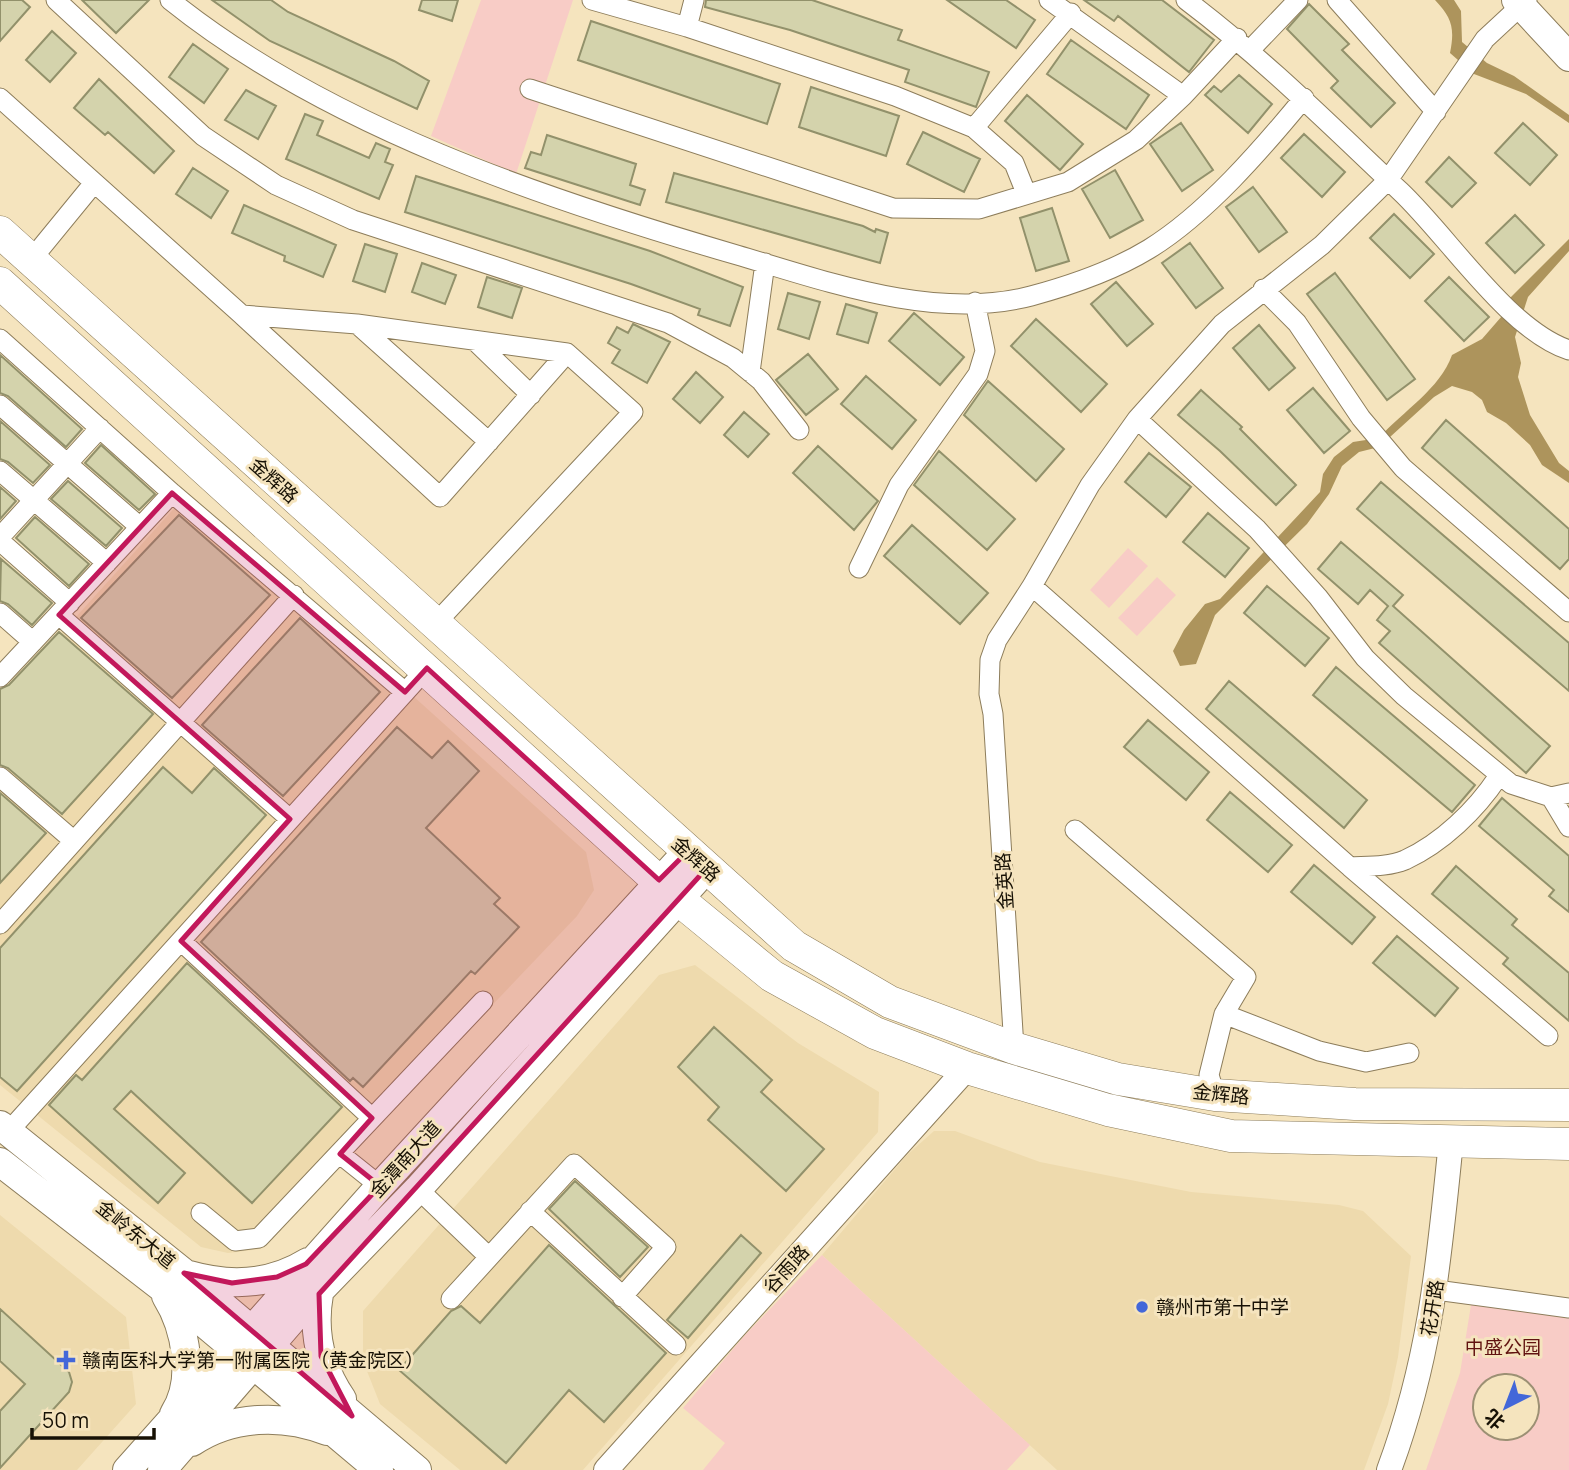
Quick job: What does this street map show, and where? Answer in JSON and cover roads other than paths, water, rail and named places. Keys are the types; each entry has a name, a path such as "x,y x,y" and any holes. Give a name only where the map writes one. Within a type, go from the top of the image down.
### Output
{"main road":[{"path":"1525,2 1569,35"},
{"path":"1525,2 1569,57"},
{"name":"金辉路","path":"0,232 794,947 890,1002 1014,1048 1118,1079 1215,1095 1355,1104 1569,1105"},
{"name":"金辉路","path":"0,284 427,668 668,890 772,976 875,1033 967,1068 1108,1110 1231,1136 1569,1144"},
{"name":"金潭南大道","path":"127,1470 172,1440 253,1348 319,1254 380,1186 696,860"},
{"name":"金潭南大道","path":"253,1348 319,1294 418,1189 668,890"},
{"name":"金岭东大道","path":"4,1128 72,1199 349,1428"},
{"name":"金岭东大道","path":"0,1161 72,1199"},
{"path":"319,1254 292,1271 262,1281 172,1280 186,1360 172,1440 265,1419 349,1428 417,1470"},
{"path":"319,1294 316,1324 321,1356 349,1428 379,1470"},
{"name":"金潭南大道","path":"162,1470 172,1440"}],"street":[{"path":"56,0 203,136 276,185 353,220 668,323 733,358 761,382 799,430"},
{"path":"170,0 283,77 395,132 519,185 866,292 975,302 1029,296 1114,268 1152,247 1251,162 1304,98"},
{"path":"592,0 687,27 895,96 974,128 1014,163 1026,193"},
{"path":"687,27 694,0"},
{"path":"1049,0 1071,13 1183,96"},
{"path":"1186,0 1243,44 1304,98 1388,180 1530,331 1569,350"},
{"path":"530,89 893,208 979,209 1068,182 1136,140 1243,44 1298,0"},
{"path":"1337,0 1436,112"},
{"name":"金英路","path":"1014,1048 993,714 989,694 990,660 997,640 1032,586 1090,485 1137,419 1191,355 1264,289 1342,228 1388,180 1485,39 1525,2"},
{"path":"974,128 1071,13"},
{"path":"0,98 440,497 567,353"},
{"path":"31,260 94,183"},
{"path":"750,372 765,263"},
{"path":"1264,289 1297,323 1361,418 1403,468 1569,612"},
{"path":"859,568 899,485 978,374 985,351 975,302"},
{"path":"242,315 357,324 567,353 633,412 435,624"},
{"path":"357,324 489,442"},
{"path":"0,339 172,493 405,692"},
{"path":"474,340 531,395"},
{"path":"0,405 140,527"},
{"path":"1137,419 1257,529 1285,559 1365,658 1498,777 1530,793 1560,795 1569,827"},
{"path":"100,429 0,539 64,609 179,723 290,819"},
{"path":"0,471 107,563"},
{"path":"0,677 172,493"},
{"path":"1032,586 1350,867 1548,1036"},
{"path":"0,924 294,595"},
{"path":"0,613 33,642"},
{"path":"4,1128 181,941 427,668"},
{"path":"0,777 74,841"},
{"path":"1350,867 1378,866 1404,860 1465,817 1498,777"},
{"path":"1075,830 1247,977 1224,1014 1209,1075 1215,1095"},
{"path":"181,941 372,1118"},
{"path":"201,1213 234,1241 259,1238 483,1001"},
{"path":"1224,1014 1319,1051 1366,1062 1409,1053"},
{"name":"谷雨路","path":"606,1470 967,1068"},
{"name":"花开路","path":"1389,1470 1420,1378 1436,1290 1451,1141"},
{"path":"340,1154 380,1186"},
{"path":"451,1299 574,1164 666,1247 622,1297"},
{"path":"418,1189 489,1257"},
{"path":"530,1212 676,1345"},
{"path":"1436,1290 1569,1307"}],"place":[{"name":"赣州市第十中学","path":"1142,1307"},
{"name":"赣南医科大学第一附属医院（黄金院区）","path":"66,1360"}],"park label":[{"name":"中盛公园","path":"1503,1347"}]}
